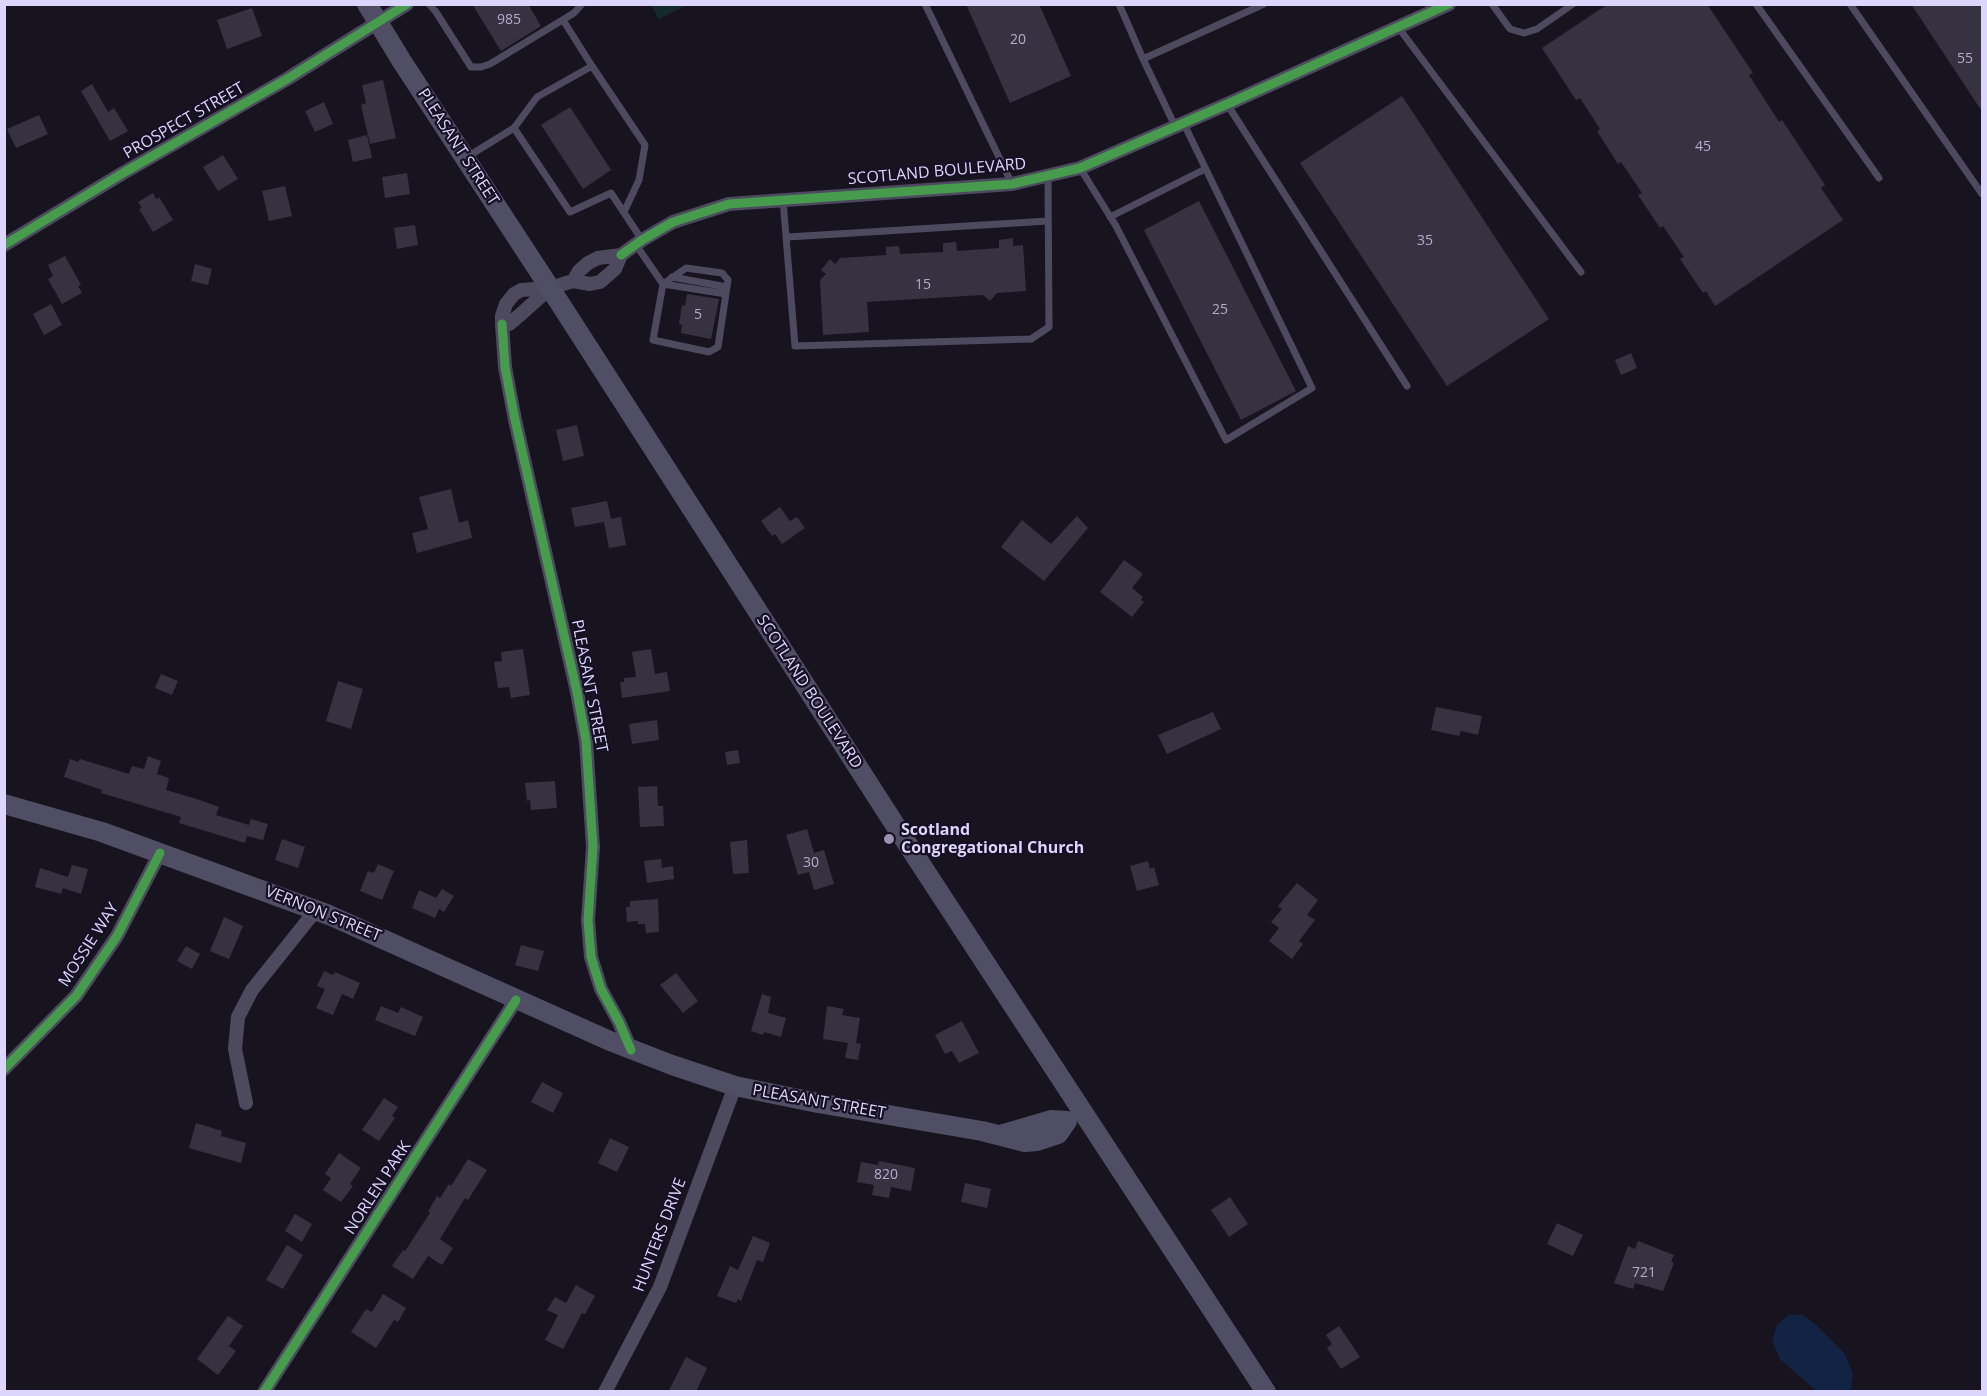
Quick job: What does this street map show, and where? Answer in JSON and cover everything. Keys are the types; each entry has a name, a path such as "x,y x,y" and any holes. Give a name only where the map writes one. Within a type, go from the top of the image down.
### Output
{"main road":[{"name":"PLEASANT STREET","path":"367,4 377,23 550,288"},
{"name":"SCOTLAND BOULEVARD","path":"550,288 897,828 1076,1118"},
{"name":"VERNON STREET","path":"4,804 80,825 316,910 631,1050"},
{"name":"PLEASANT STREET","path":"631,1050 735,1086 799,1100 1000,1135 1025,1142 1037,1141 1058,1134 1076,1118"},
{"path":"1076,1118 1266,1392"}],"street":[{"name":"PROSPECT STREET","path":"4,245 123,173 287,79 407,4"},
{"name":"SCOTLAND BOULEVARD","path":"573,281 579,271 598,258 621,255 674,222 729,204 1012,184 1080,168 1227,105 1449,4"},
{"name":"SCOTLAND BOULEVARD","path":"550,288 573,281 590,284 600,282 615,269 621,255"},
{"name":"PLEASANT STREET","path":"550,288 522,290 514,294 506,304 502,316 506,367 515,420 586,741 593,847 588,920 591,957 601,989 631,1050"},
{"name":"MOSSIE WAY","path":"4,1069 76,996 117,936 160,853"},
{"path":"246,1103 235,1049 238,1017 252,990 316,910"},
{"name":"NORLEN PARK","path":"264,1392 516,1000"},
{"name":"HUNTERS DRIVE","path":"606,1392 660,1287 735,1086"}],"lane":[{"path":"429,4 471,67 490,64 563,20 582,4"},
{"path":"925,4 1012,184"},
{"path":"1080,168 1110,217 1226,440 1312,388 1205,169 1143,59 1119,4"},
{"path":"1143,59 1264,4"},
{"path":"1492,4 1510,29 1524,33 1537,29 1573,4"},
{"path":"1756,4 1879,178"},
{"path":"1850,4 1983,194"},
{"path":"563,20 645,145 639,180 624,212"},
{"path":"1398,27 1581,272"},
{"path":"465,158 514,128 537,97 592,66"},
{"path":"1227,105 1407,386"},
{"path":"514,128 570,212 611,193 624,212 663,284 653,340 709,352 718,347 728,280 722,273 686,268 663,284"},
{"path":"1110,217 1205,169"},
{"path":"783,200 788,237 795,346 1030,339 1049,327 1048,176"},
{"path":"788,237 1048,221"},
{"path":"672,278 726,291"},
{"path":"663,284 726,291"}],"green space":[{"path":"651,5 687,5 659,19"}],"water":[{"path":"1788,1315 1803,1315 1845,1354 1853,1374 1851,1389 1816,1391 1780,1359 1772,1341 1777,1325"}],"building":[{"path":"472,4 528,4 541,26 501,51"},
{"path":"966,4 1039,4 1071,76 1010,103"},
{"path":"1608,4 1707,4 1753,73 1749,75 1779,122 1782,120 1825,185 1821,188 1843,220 1715,306 1706,291 1703,293 1680,259 1684,257 1663,226 1660,228 1638,195 1642,193 1621,162 1618,164 1597,131 1600,129 1580,98 1576,100 1542,48"},
{"path":"1911,4 1983,4 1983,113"},
{"path":"252,8 262,36 227,49 217,20"},
{"path":"383,80 396,138 370,144 361,105 366,103 362,85"},
{"path":"92,84 108,112 114,108 128,131 110,141 81,91"},
{"path":"1402,96 1549,319 1447,386 1300,163"},
{"path":"324,102 333,124 315,132 305,111"},
{"path":"570,107 611,170 583,189 541,125"},
{"path":"39,115 48,134 16,148 7,129"},
{"path":"367,135 372,158 353,162 348,140"},
{"path":"223,155 238,179 218,191 203,167"},
{"path":"407,173 410,194 385,198 382,177"},
{"path":"285,186 292,216 269,221 262,191"},
{"path":"153,193 156,199 159,197 173,220 153,232 139,209 142,208 138,202"},
{"path":"1199,201 1296,391 1241,420 1144,230"},
{"path":"415,225 418,245 397,249 394,228"},
{"path":"1013,238 1013,246 1023,245 1026,291 997,293 990,301 983,295 867,302 869,332 823,335 820,280 826,274 821,270 830,259 835,264 840,258 886,255 886,247 899,246 900,254 943,252 943,243 956,242 957,251 999,248 999,240"},
{"path":"65,256 81,285 78,286 82,293 62,304 48,279 53,276 48,265"},
{"path":"195,264 212,269 208,285 191,281"},
{"path":"687,294 719,299 711,339 681,333 682,325 679,324 682,305 685,306"},
{"path":"51,304 62,325 44,335 33,314"},
{"path":"1631,353 1637,368 1621,375 1615,360"},
{"path":"577,425 584,456 563,461 556,430"},
{"path":"451,489 459,523 468,520 472,538 417,553 412,533 428,529 419,497"},
{"path":"607,501 611,519 621,517 626,545 609,548 604,522 575,527 571,508"},
{"path":"780,507 790,521 797,517 805,528 782,544 775,534 772,536 761,521"},
{"path":"1077,516 1088,528 1044,581 1001,547 1022,520 1051,544"},
{"path":"1124,560 1143,574 1132,588 1143,597 1141,600 1144,602 1132,617 1100,592"},
{"path":"523,649 530,695 511,698 509,687 498,688 494,662 502,661 501,652"},
{"path":"651,649 655,674 667,672 670,691 622,698 620,682 624,682 624,678 636,677 632,652"},
{"path":"161,674 178,681 172,695 155,688"},
{"path":"338,681 363,689 351,729 326,721"},
{"path":"1436,707 1482,716 1478,735 1461,731 1459,736 1431,730"},
{"path":"1213,712 1221,729 1167,754 1158,735"},
{"path":"657,720 659,740 632,744 629,724"},
{"path":"738,750 740,763 727,765 725,752"},
{"path":"148,756 161,761 157,774 169,778 166,790 219,807 216,815 249,825 251,819 268,824 263,840 247,836 245,843 179,823 181,817 101,793 102,790 64,777 70,759 78,762 80,759 129,774 132,766 144,769"},
{"path":"555,781 557,808 531,810 530,800 527,801 525,783"},
{"path":"657,786 658,806 663,806 664,826 640,827 638,787"},
{"path":"807,829 814,853 824,850 834,884 814,890 809,872 798,875 786,835"},
{"path":"282,839 305,847 298,868 275,860"},
{"path":"747,840 749,873 733,874 730,842"},
{"path":"661,859 662,868 673,866 674,879 647,883 644,861"},
{"path":"1148,861 1150,869 1154,867 1159,885 1137,891 1130,866"},
{"path":"378,864 394,871 382,900 360,891 368,871 374,873"},
{"path":"72,865 88,869 81,894 63,888 61,894 35,887 40,868 68,877"},
{"path":"1297,883 1318,900 1307,915 1315,920 1299,941 1303,944 1292,959 1269,941 1279,928 1271,922 1282,909 1278,906"},
{"path":"442,889 454,896 444,912 439,909 435,918 412,908 419,890 436,898"},
{"path":"658,899 659,932 646,933 645,924 638,924 638,921 627,922 626,907 630,907 630,901"},
{"path":"224,917 243,926 229,959 210,951"},
{"path":"521,945 544,951 538,971 515,965"},
{"path":"186,946 200,954 192,969 177,961"},
{"path":"324,971 333,975 335,972 360,983 353,999 342,994 333,1015 316,1008 325,989 317,986"},
{"path":"676,973 698,1001 683,1013 660,985"},
{"path":"762,994 771,997 768,1013 786,1018 781,1037 751,1031"},
{"path":"381,1006 398,1013 401,1007 423,1017 415,1036 375,1020"},
{"path":"827,1006 844,1009 842,1015 860,1018 856,1043 861,1044 858,1060 845,1058 848,1043 823,1039"},
{"path":"962,1021 979,1053 959,1063 952,1051 945,1054 935,1035"},
{"path":"542,1082 563,1093 553,1113 531,1102"},
{"path":"384,1098 398,1107 392,1116 395,1118 379,1141 362,1130"},
{"path":"196,1123 222,1131 221,1136 246,1143 241,1163 189,1148"},
{"path":"610,1138 629,1147 617,1172 598,1163"},
{"path":"339,1153 361,1168 350,1184 353,1186 341,1202 323,1190 331,1178 325,1174"},
{"path":"468,1159 487,1170 468,1200 465,1198 440,1239 453,1248 442,1265 428,1256 413,1279 392,1266 403,1250 405,1251 430,1213 428,1212 437,1196 440,1198 449,1184 451,1186"},
{"path":"879,1161 915,1168 911,1191 891,1187 889,1198 872,1195 874,1185 857,1182 861,1162 878,1165"},
{"path":"965,1183 991,1189 987,1208 961,1202"},
{"path":"1230,1197 1248,1224 1229,1237 1211,1210"},
{"path":"295,1214 312,1224 302,1242 285,1231"},
{"path":"1557,1223 1583,1235 1573,1256 1547,1244"},
{"path":"753,1236 770,1243 763,1262 757,1260 741,1301 738,1299 736,1303 717,1296 730,1266 738,1270"},
{"path":"1638,1241 1674,1255 1671,1262 1674,1263 1663,1291 1635,1283 1633,1289 1614,1283 1628,1246 1635,1249"},
{"path":"287,1245 303,1255 283,1289 266,1280"},
{"path":"576,1285 595,1296 585,1314 582,1313 563,1349 545,1340 558,1315 547,1310 555,1297 566,1303"},
{"path":"383,1294 406,1308 398,1322 394,1320 376,1348 351,1332 366,1309 372,1312"},
{"path":"228,1316 243,1326 229,1346 236,1351 218,1375 197,1359"},
{"path":"1339,1326 1360,1357 1341,1369 1327,1348 1332,1344 1326,1335"},
{"path":"686,1357 707,1368 696,1392 668,1392"}],"cycle path":[{"path":"4,245 123,173 287,79 407,4"},
{"path":"621,255 673,222 729,204 1012,184 1080,168 1449,4"},
{"path":"502,324 505,367 515,420 586,741 593,847 588,920 591,957 601,989 631,1050"},
{"path":"4,1069 76,996 117,936 160,853"},
{"path":"264,1392 516,1000"}],"place":[{"name":"Scotland Congregational Church","path":"889,839"}]}
